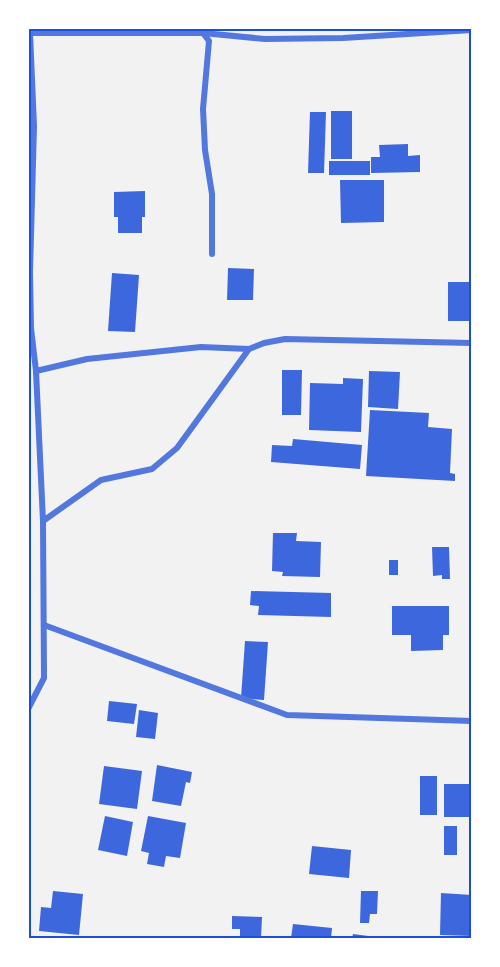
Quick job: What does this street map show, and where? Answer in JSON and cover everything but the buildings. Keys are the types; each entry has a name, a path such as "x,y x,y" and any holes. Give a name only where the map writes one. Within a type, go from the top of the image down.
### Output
{"street":[{"path":"28,709 44,678 43,521 36,371 31,328 33,126 29,33 203,33 265,39 343,38 471,30"},
{"path":"203,33 209,40 203,109 205,150 213,194 212,254"},
{"path":"36,371 87,359 201,347 249,349 285,339 471,343"},
{"path":"43,521 101,480 152,469 177,448 249,349"},
{"path":"44,625 287,715 471,721"}]}
